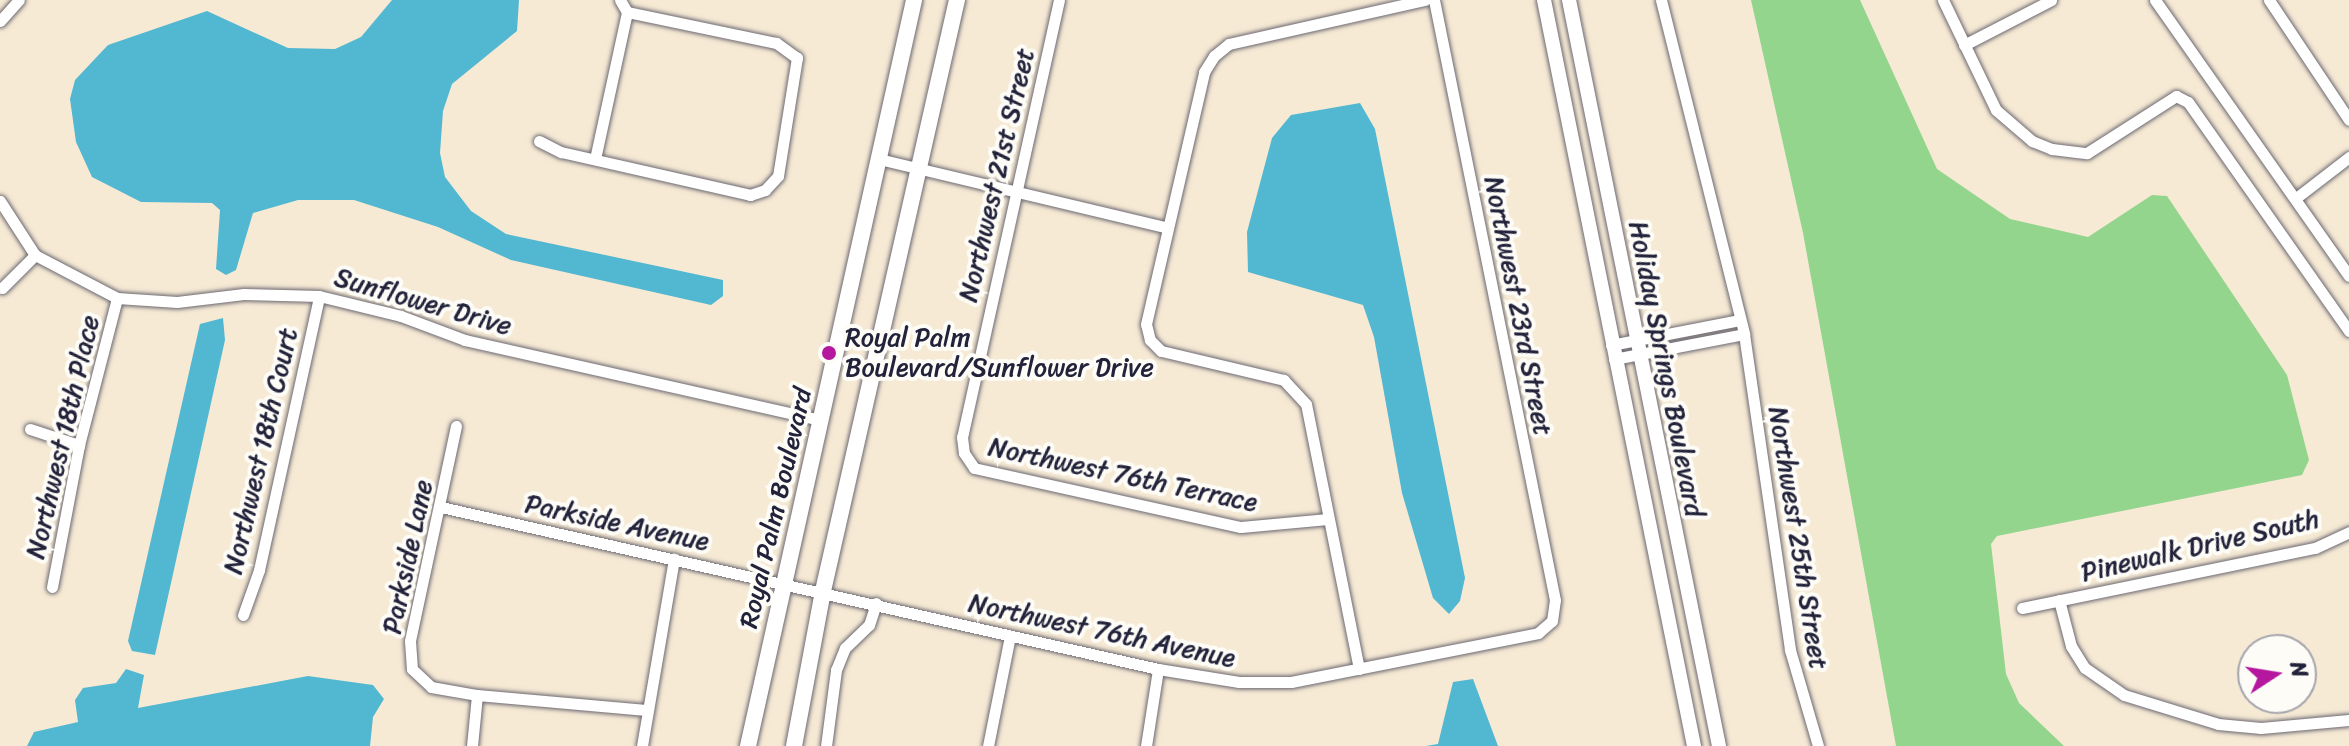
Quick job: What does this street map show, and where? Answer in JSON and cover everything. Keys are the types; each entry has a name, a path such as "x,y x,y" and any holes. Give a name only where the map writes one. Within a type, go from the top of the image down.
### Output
{"main road":[{"name":"Royal Palm Boulevard","path":"748,746 914,0"},
{"path":"794,746 823,591 957,0"}],"street":[{"path":"0,19 19,0"},
{"path":"595,159 627,12 620,0"},
{"name":"Northwest 21st Street","path":"964,453 962,437 1059,0"},
{"path":"1359,669 1306,404 1297,390 1284,380 1161,351 1150,340 1146,324 1165,227 1204,72 1214,56 1229,44 1425,0"},
{"name":"Northwest 23rd Street","path":"1434,0 1555,600 1552,621"},
{"name":"Holiday Springs Boulevard","path":"1544,0 1612,352 1694,746"},
{"name":"Holiday Springs Boulevard","path":"1569,0 1636,348 1719,746"},
{"name":"Northwest 25th Street","path":"1661,0 1744,334 1790,650 1818,746"},
{"path":"1943,0 1996,110 2032,141 2052,149 2087,153 2176,96 2188,102 2349,331"},
{"path":"1964,45 2051,0"},
{"path":"2155,0 2349,276"},
{"path":"2269,0 2349,120"},
{"path":"539,141 595,159 750,195 765,190 778,176 797,58 776,43 627,12"},
{"path":"2296,198 2349,157"},
{"path":"879,159 1165,227"},
{"name":"Sunflower Drive","path":"0,201 35,255 117,298 177,302 244,294 319,296 401,316 465,340 820,420"},
{"path":"2,288 35,255"},
{"name":"Northwest 18th Court","path":"243,615 259,570 319,296"},
{"name":"Northwest 18th Place","path":"52,587 79,445 117,298"},
{"path":"1636,348 1740,320"},
{"path":"1612,352 1744,334"},
{"name":"Parkside Lane","path":"456,426 410,641 412,669 431,687 477,695 646,710"},
{"path":"30,429 79,445"},
{"name":"Northwest 76th Terrace","path":"964,453 974,468 1241,527 1328,519"},
{"name":"Parkside Avenue","path":"441,507 783,582"},
{"name":"Pinewalk Drive South","path":"2022,608 2315,548 2349,532"},
{"path":"642,746 674,559"},
{"name":"Northwest 76th Avenue","path":"783,582 1158,669 1239,682 1291,682 1359,669 1538,633 1552,621"},
{"name":"Pinewalk Drive South","path":"2059,600 2063,626 2078,657 2101,682 2124,695 2218,724 2261,728 2349,720"},
{"path":"826,746 836,670 845,648 869,625 876,603"},
{"path":"988,746 1010,636"},
{"path":"1146,746 1158,669"},
{"path":"472,746 477,695"}],"green space":[{"path":"1751,0 1860,0 1937,169 2010,219 2088,237 2152,195 2167,196 2287,375 2309,460 2302,475 1997,536 1991,544 2006,674 2019,703 2064,746 1896,746 1803,233"}],"water":[{"path":"392,0 519,0 517,31 452,84 443,111 440,153 445,177 471,211 506,234 723,280 723,296 711,305 511,260 438,227 354,200 298,200 253,213 236,270 226,275 216,269 220,210 212,203 141,202 92,177 76,142 70,99 75,80 108,45 207,11 288,48 335,49 361,37"},
{"path":"1360,103 1375,129 1465,578 1460,601 1449,614 1433,598 1402,493 1374,337 1363,305 1248,272 1247,232 1272,138 1291,115"},
{"path":"223,318 225,340 155,655 132,651 128,641 200,324"},
{"path":"126,669 144,675 138,708 308,676 373,685 384,699 373,717 370,746 27,746 34,732 78,722 75,700 83,688 116,683"},
{"path":"1473,679 1498,746 1426,746 1438,744 1453,682"}],"place":[{"name":"Royal Palm Boulevard/Sunflower Drive","path":"829,353"}]}
